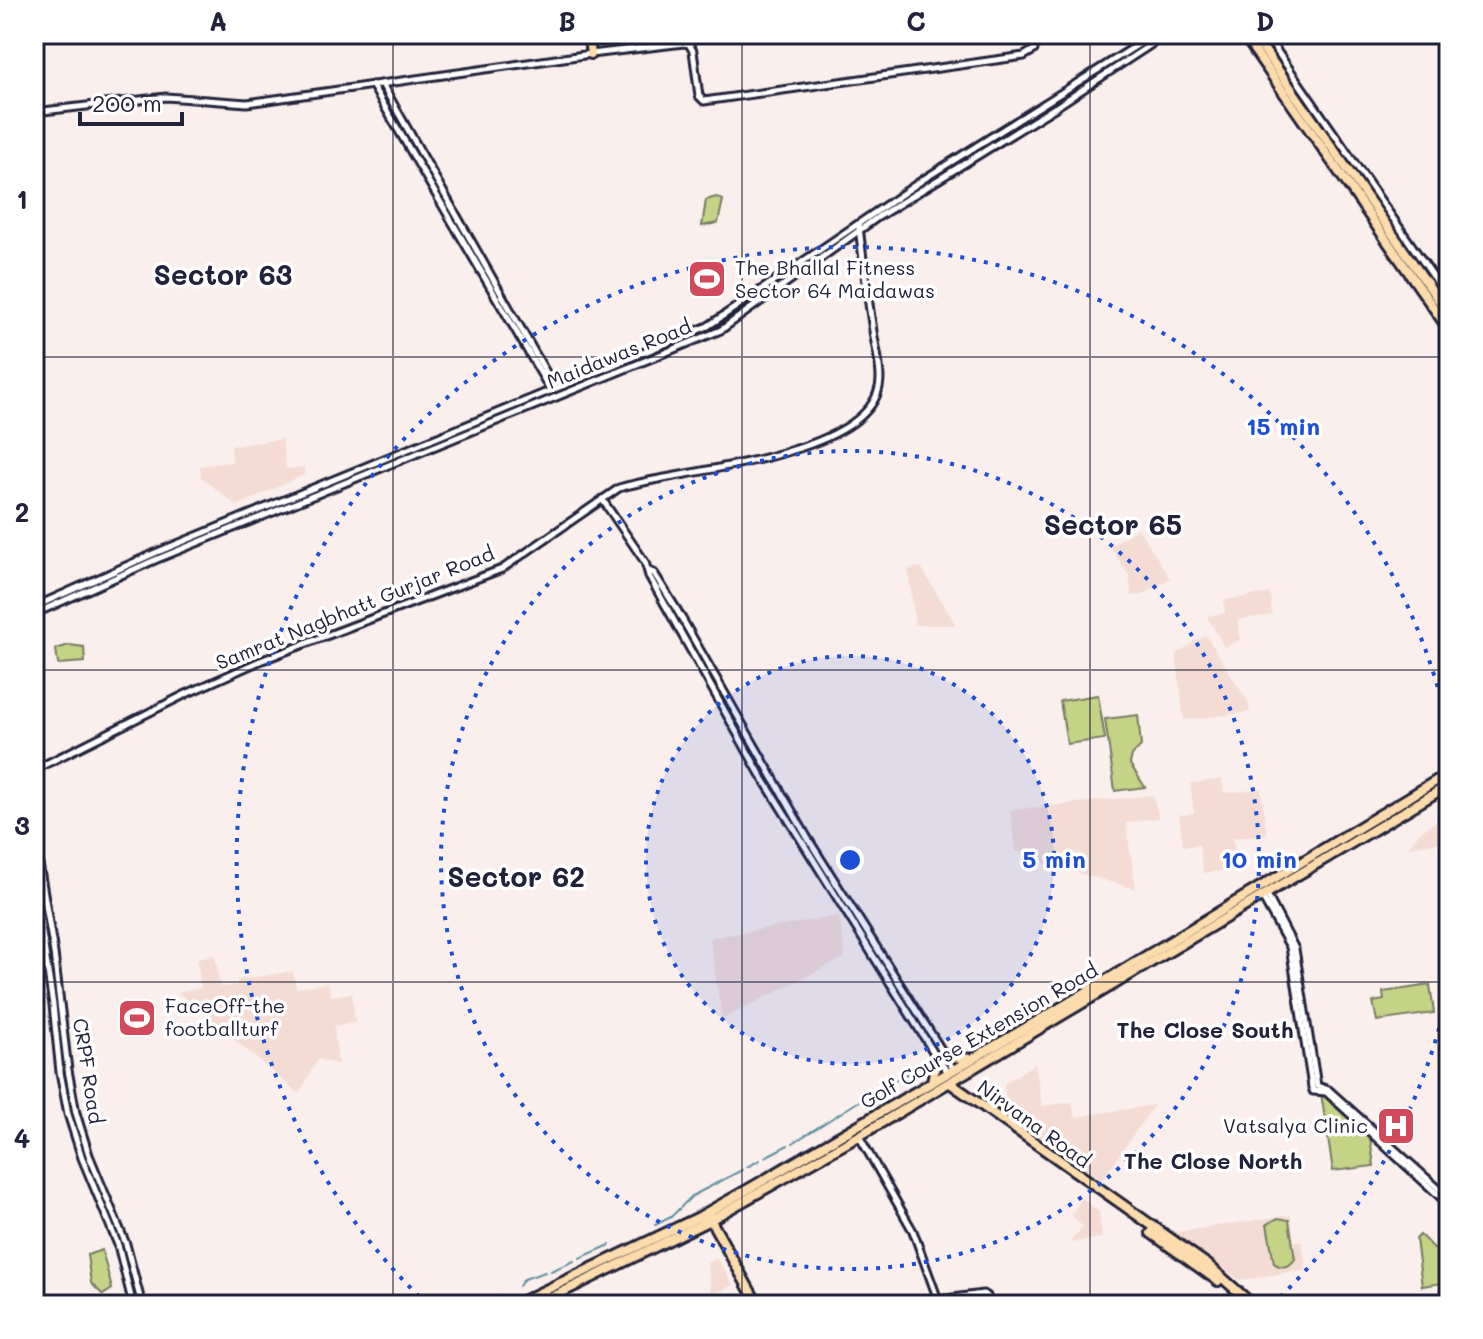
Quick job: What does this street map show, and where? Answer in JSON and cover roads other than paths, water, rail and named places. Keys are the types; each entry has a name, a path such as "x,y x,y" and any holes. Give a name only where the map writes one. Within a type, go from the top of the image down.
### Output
{"main road":[{"path":"588,34 591,54"},
{"path":"1243,34 1449,330"},
{"path":"1253,34 1405,254 1448,306"},
{"name":"Golf Course Extension Road","path":"1047,1021 1259,887 1449,773"},
{"name":"Golf Course Extension Road","path":"536,1305 859,1136 948,1084 987,1056 1265,896 1449,785"},
{"name":"Golf Course Extension Road","path":"755,1190 932,1081 972,1059 987,1056"},
{"path":"932,1081 940,1057 972,1059"},
{"name":"Nirvana Road","path":"948,1084 1210,1275 1246,1305"},
{"name":"Nirvana Road","path":"948,1084 1208,1265 1253,1305"},
{"path":"869,1119 874,1127"},
{"path":"706,1217 756,1305"},
{"name":"Golf Course Extension Road","path":"514,1305 706,1217"}],"street":[{"path":"34,112 166,97 247,103 658,45 689,44 702,100 1024,56 1034,50 1035,34"},
{"name":"Maidawas Road","path":"34,614 548,386 716,322 858,222 1155,34"},
{"name":"Maidawas Road","path":"34,607 155,553 368,475 721,330 859,230 1167,34"},
{"path":"1265,34 1434,286"},
{"path":"382,84 548,376 548,386"},
{"path":"372,85 554,397"},
{"name":"Samrat Nagbhatt Gurjar Road","path":"34,770 186,694 260,661 502,569 619,488 784,455 842,429 868,410 880,380 858,222"},
{"path":"602,499 677,610 807,837 951,1071"},
{"name":"CRPF Road","path":"34,834 76,1113 126,1244 142,1305"},
{"path":"34,880 68,1114 84,1163 118,1245 133,1305"},
{"path":"1259,887 1295,949 1315,1088"},
{"path":"1315,1088 1329,1090 1449,1198"},
{"path":"1315,1088 1326,1092 1449,1205"},
{"path":"859,1136 913,1231 935,1294 942,1299 983,1294 987,1296 989,1305"},
{"path":"84,1163 91,1159"}],"waterway":[{"path":"877,1090 932,1060"},
{"path":"793,1143 872,1093"},
{"path":"765,1157 788,1145"},
{"path":"747,1167 760,1160"},
{"path":"655,1225 671,1217 692,1196 742,1170"},
{"path":"580,1258 610,1245"},
{"path":"551,1271 574,1261"},
{"path":"519,1286 524,1279 545,1272"},
{"path":"493,1299 502,1296"}],"place":[{"name":"The Bhallal Fitness Sector 64 Maidawas","path":"707,279"},
{"name":"FaceOff-the footballturf","path":"137,1018"},
{"name":"Vatsalya Clinic","path":"1396,1126"}],"district":[{"name":"Sector 63","path":"223,275"},
{"name":"Sector 65","path":"1113,525"},
{"name":"Sector 62","path":"516,877"},
{"name":"The Close South","path":"1205,1030"},
{"name":"The Close North","path":"1213,1161"}]}
